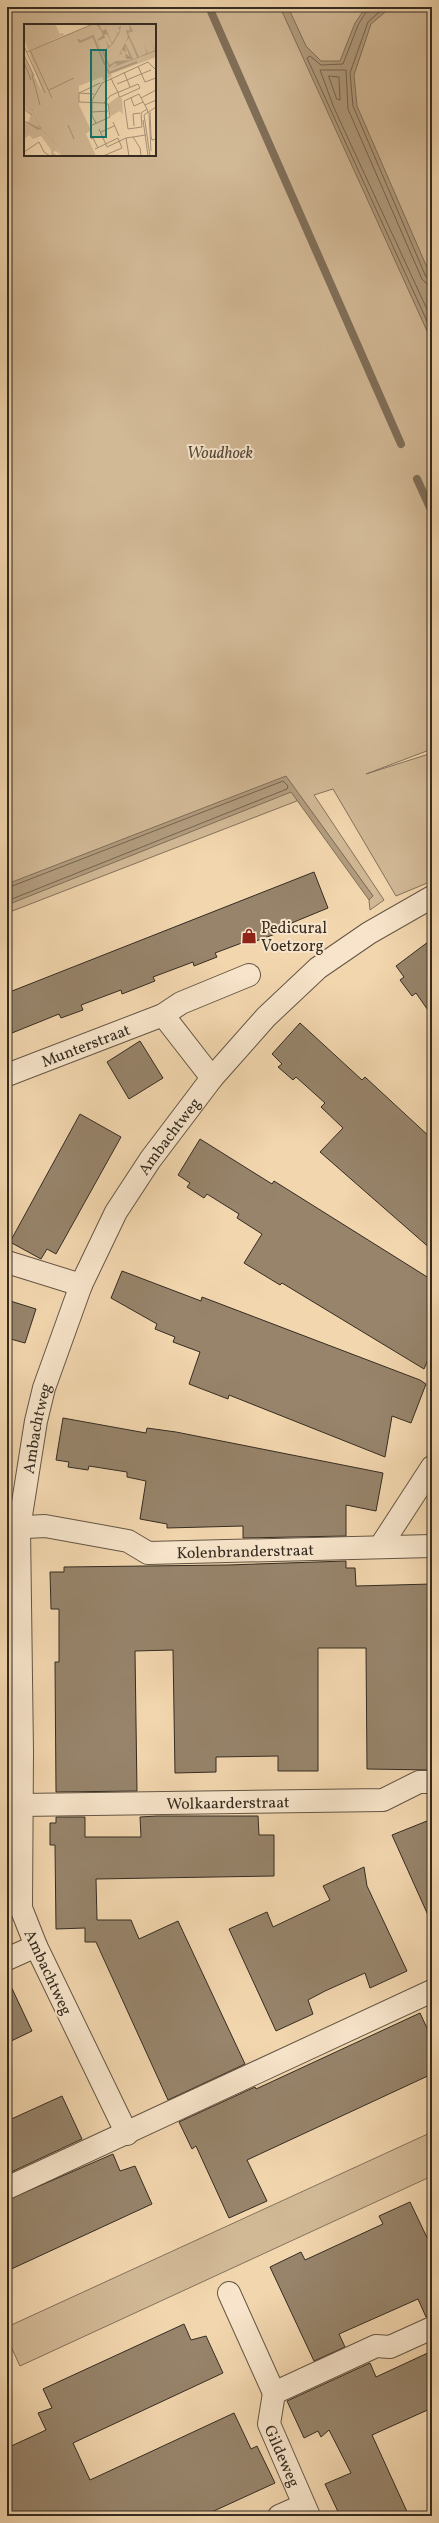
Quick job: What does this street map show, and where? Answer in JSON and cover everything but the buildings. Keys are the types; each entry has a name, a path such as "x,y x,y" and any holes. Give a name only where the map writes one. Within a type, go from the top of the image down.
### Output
{"street":[{"name":"Ambachtweg","path":"127,2134 36,1946 21,1908 20,1805 14,1752 13,1528 42,1394 52,1360 81,1285 120,1206 150,1160 212,1078 266,1017 318,968 369,933 432,897"},
{"name":"Munterstraat","path":"7,1075 163,1015 181,1003 249,975"},
{"path":"163,1015 212,1078"},
{"path":"7,1262 81,1285"},
{"path":"380,1548 432,1467"},
{"name":"Kolenbranderstraat","path":"13,1528 45,1526 128,1541 148,1553 432,1546"},
{"name":"Wolkaarderstraat","path":"20,1805 384,1800 419,1782 432,1782"},
{"path":"7,1959 36,1946"},
{"path":"7,2188 127,2134 432,1991"},
{"path":"229,2293 274,2393 376,2346 390,2347 432,2328"},
{"name":"Gildeweg","path":"274,2393 269,2424 306,2510"},
{"path":"280,2516 306,2510"}],"green space":[{"name":"Woudhoek","path":"7,7 432,7 432,749 366,774 432,753 432,881 396,896 333,789 314,795 384,900 370,910 369,900 373,896 302,799 7,913"},
{"path":"432,2132 432,2176 20,2366 7,2338 7,2327"}],"water":[{"path":"280,7 288,7 306,46 321,61 340,61 355,23 366,7 391,7 371,24 354,75 357,106 432,279 432,342"},
{"path":"286,776 373,896 369,900 291,792 7,905 7,884"}],"waterway":[{"path":"209,7 401,444"},
{"path":"417,479 432,512"}],"place":[{"name":"Pedicural Voetzorg","path":"249,936"}]}
